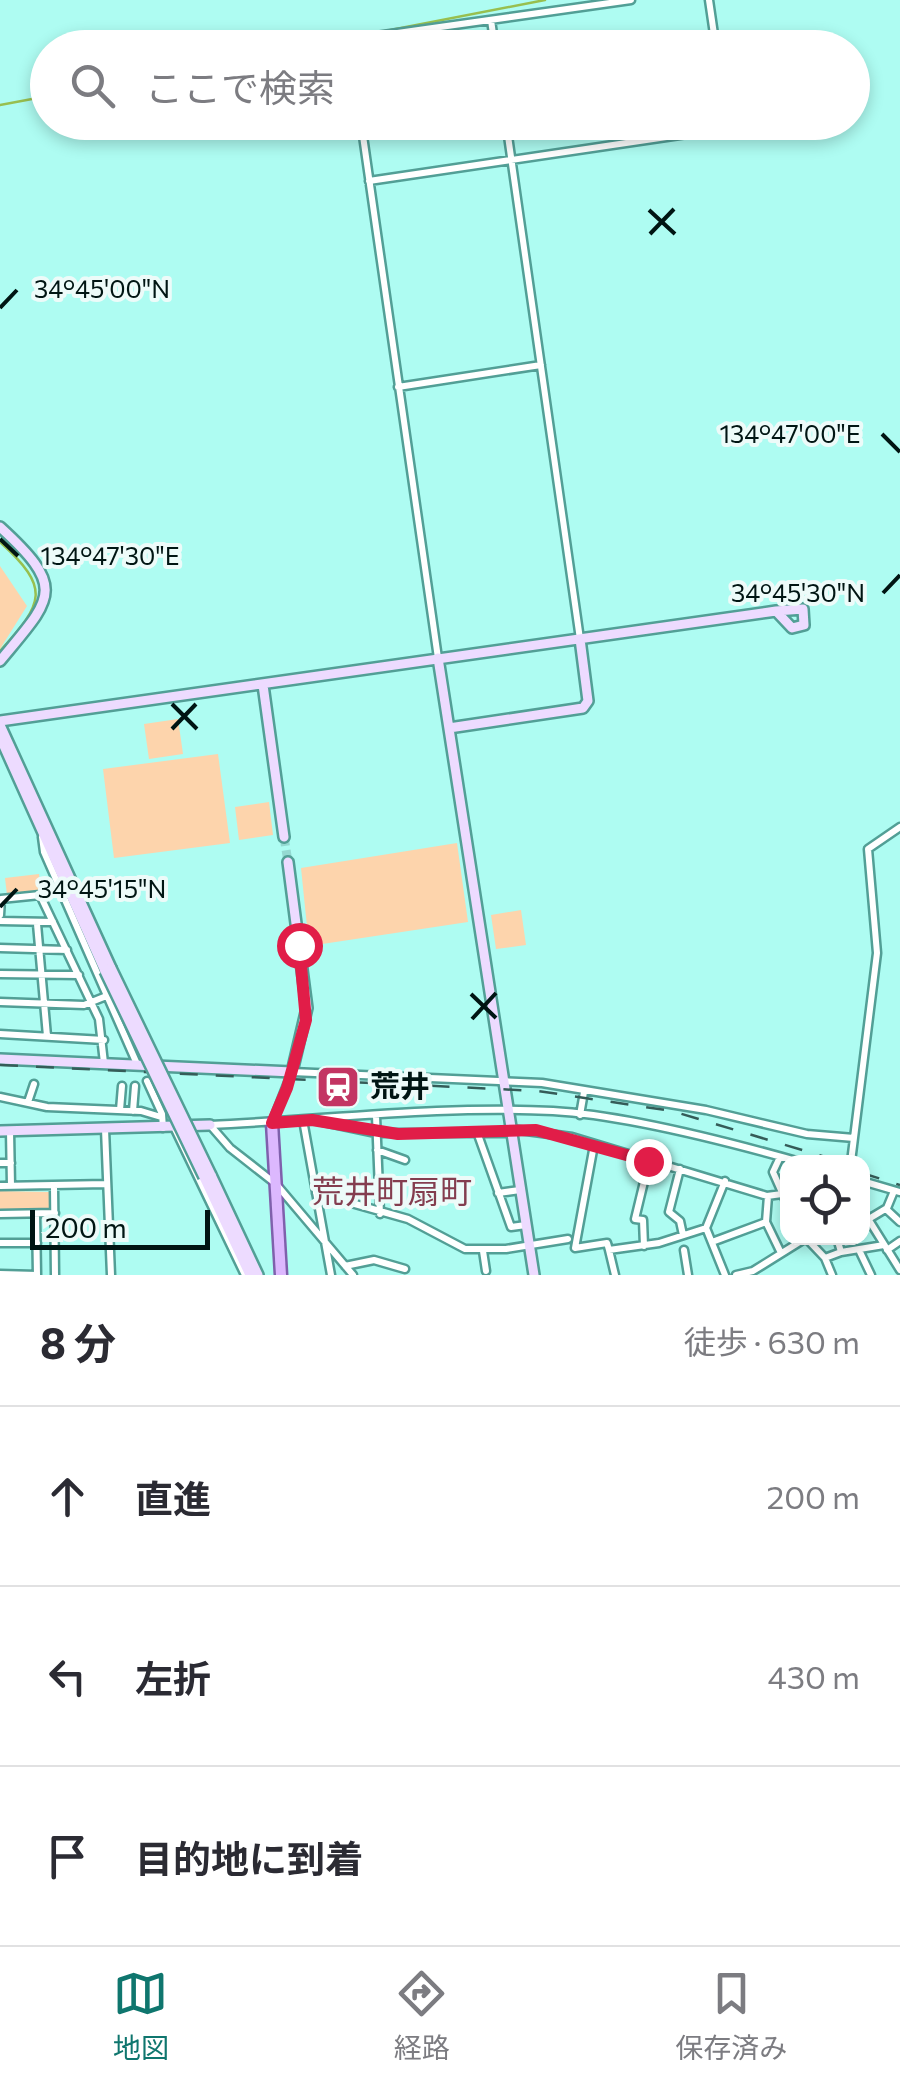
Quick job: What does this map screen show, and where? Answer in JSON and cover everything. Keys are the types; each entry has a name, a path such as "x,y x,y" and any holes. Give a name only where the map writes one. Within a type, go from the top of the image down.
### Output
{"main road":[{"path":"272,1123 281,1275"}],"street":[{"path":"419,30 631,0"},
{"path":"709,0 713,30"},
{"path":"492,20 493,30"},
{"path":"363,140 438,658 534,1275"},
{"path":"449,728 583,708 588,701 508,140"},
{"path":"369,180 641,140"},
{"path":"398,387 541,365"},
{"path":"0,527 35,560 46,596 36,618 0,661"},
{"path":"108,969 0,723 776,611 803,609 805,618 798,628 792,628 776,611"},
{"path":"263,685 284,837"},
{"path":"0,737 42,837 258,1275"},
{"path":"852,1155 877,953 868,849 900,827"},
{"path":"42,837 44,852 137,1064"},
{"path":"272,1123 292,1072 307,1008 288,862"},
{"path":"53,922 37,924 0,918 1,899 40,895 67,950 92,1003 104,1040 104,1063"},
{"path":"37,924 47,1036"},
{"path":"0,948 67,950"},
{"path":"0,974 78,975"},
{"path":"0,1002 92,1003 110,995"},
{"path":"0,1034 104,1040"},
{"path":"0,1059 503,1081 706,1110 807,1134 854,1138"},
{"path":"147,1081 247,1275"},
{"path":"28,1102 36,1084"},
{"path":"120,1110 122,1086"},
{"path":"133,1111 135,1086"},
{"path":"580,1115 584,1092"},
{"path":"0,1097 133,1111 166,1124"},
{"path":"11,1186 5,1131 272,1123 507,1110 580,1115 780,1157 773,1172 780,1189"},
{"path":"376,1116 380,1214"},
{"path":"308,1120 376,1133 556,1133 725,1180 768,1196 780,1194"},
{"path":"308,1120 331,1275"},
{"path":"210,1125 230,1148 276,1184 353,1275"},
{"path":"105,1129 106,1184 111,1201 111,1275"},
{"path":"476,1132 512,1227 526,1225"},
{"path":"594,1146 585,1180 591,1194 575,1248 607,1243 615,1275"},
{"path":"377,1150 405,1160"},
{"path":"644,1246 643,1220 635,1218 648,1161"},
{"path":"0,1163 10,1163"},
{"path":"680,1168 669,1212 680,1221 683,1235"},
{"path":"208,1176 247,1275"},
{"path":"725,1180 706,1228 725,1275"},
{"path":"870,1183 897,1191 886,1209 870,1219"},
{"path":"0,1186 106,1184"},
{"path":"54,1187 55,1275"},
{"path":"498,1193 520,1190"},
{"path":"316,1193 408,1219 447,1244 482,1251 568,1239"},
{"path":"768,1196 766,1222 781,1253"},
{"path":"886,1209 900,1222"},
{"path":"0,1214 54,1213"},
{"path":"0,1274 37,1275 36,1214"},
{"path":"712,1242 766,1222"},
{"path":"870,1227 899,1273"},
{"path":"609,1250 644,1246 706,1228"},
{"path":"825,1258 900,1241"},
{"path":"0,1243 36,1243"},
{"path":"736,1275 753,1273 794,1245"},
{"path":"813,1245 825,1258 829,1274"},
{"path":"840,1245 842,1252"},
{"path":"684,1250 688,1275"},
{"path":"482,1251 486,1271"},
{"path":"860,1252 871,1275"},
{"path":"345,1266 374,1260 405,1269"}],"shaded area":[{"path":"0,566 27,606 0,649"},
{"path":"178,719 183,754 149,759 144,724"},
{"path":"218,754 230,843 114,858 103,769"},
{"path":"269,802 273,835 239,840 235,807"},
{"path":"457,843 468,922 309,946 301,868"},
{"path":"39,874 41,891 7,895 5,878"},
{"path":"521,910 526,945 496,949 491,915"},
{"path":"0,1191 51,1192 51,1211 0,1210"}],"waterway":[{"path":"391,30 545,0"},
{"path":"0,105 30,99"},
{"path":"0,542 28,572 36,596 26,620 0,651"}],"tunnel":[{"path":"284,837 288,862"}],"railway":[{"path":"0,1065 538,1091 672,1111 819,1155"},
{"path":"870,1176 900,1185"}],"place":[{"name":"荒井","path":"338,1087"}],"district":[{"name":"荒井町扇町","path":"392,1192"}],"route":[{"path":"299,945 307,1008 304,1034 272,1123 312,1120 398,1134 536,1130 570,1136 648,1161"}]}
